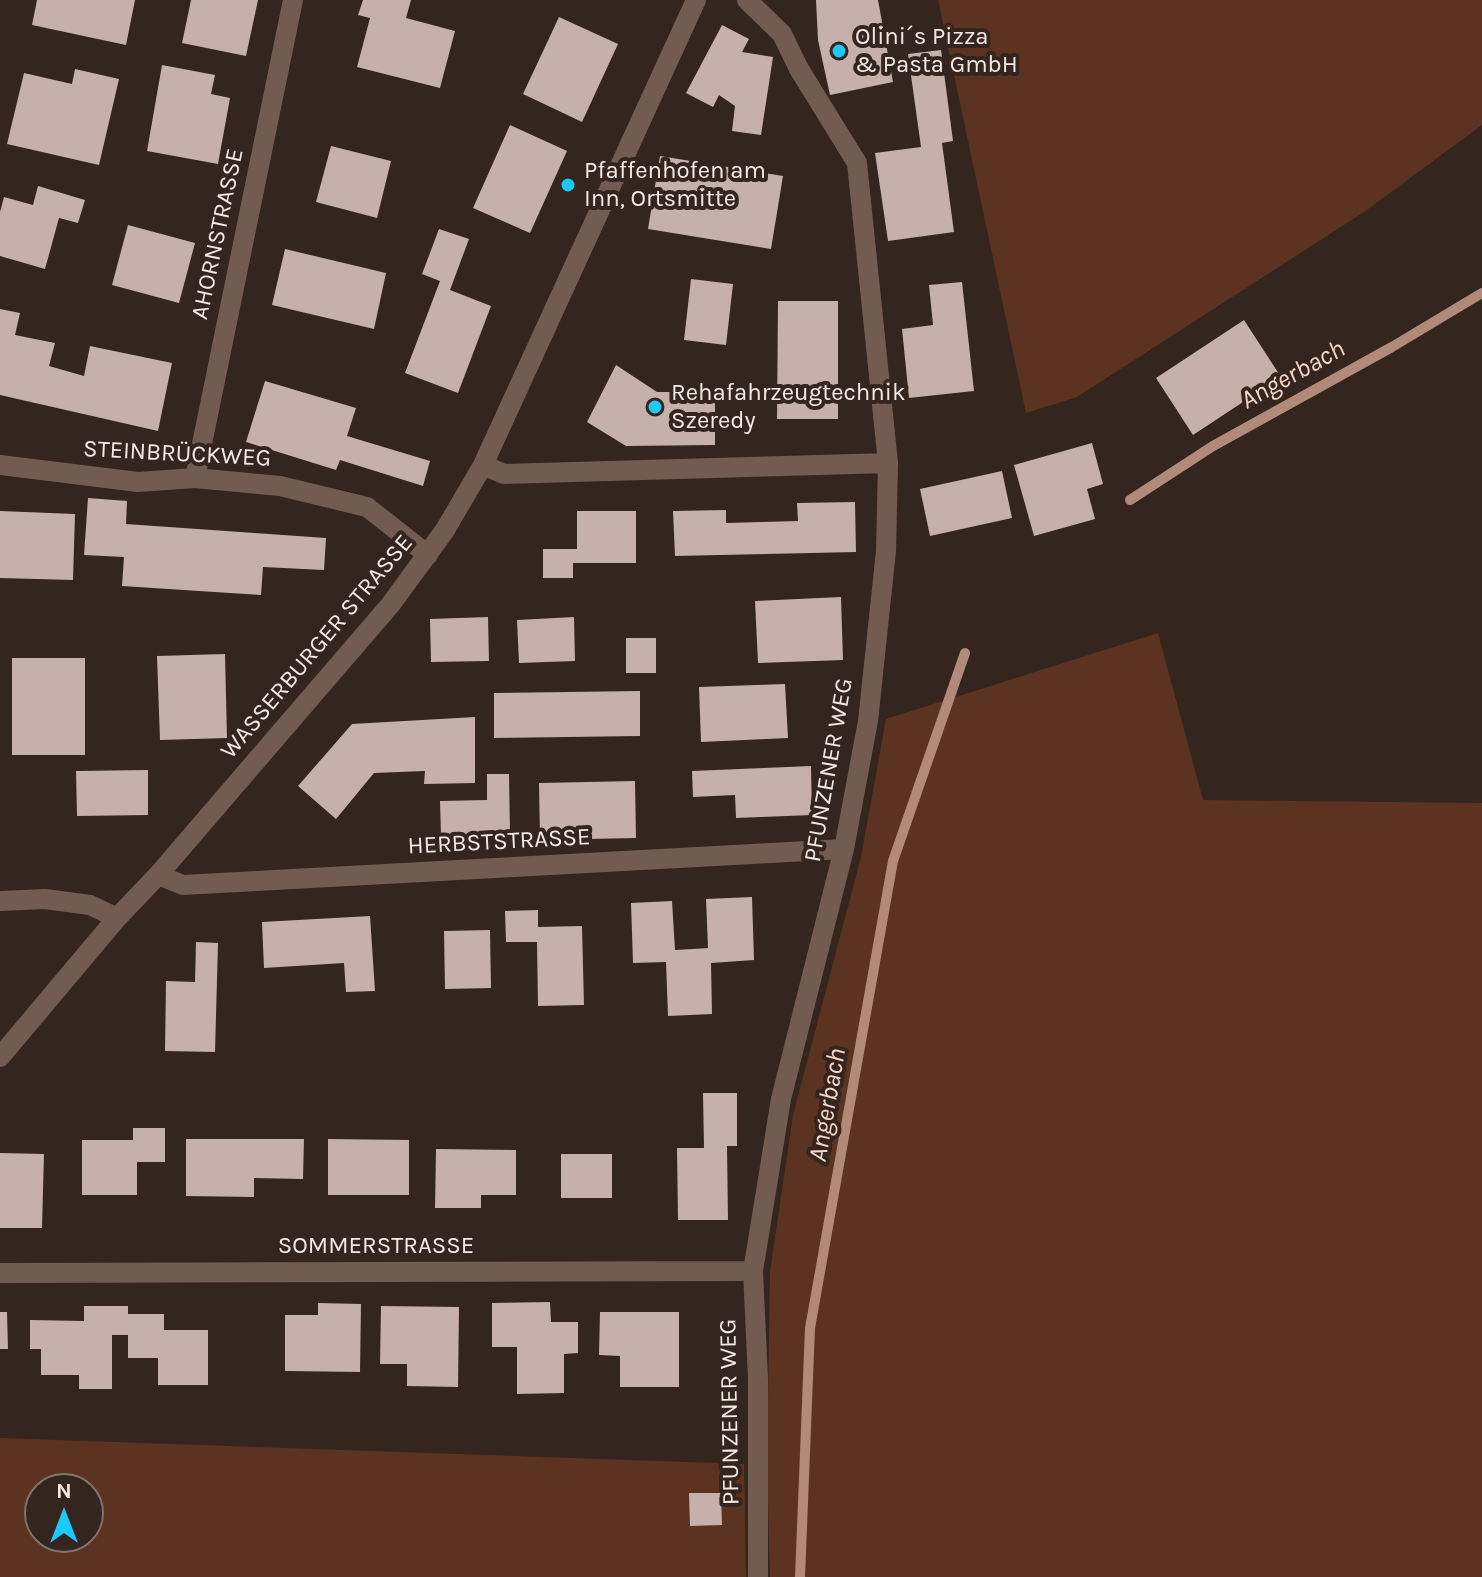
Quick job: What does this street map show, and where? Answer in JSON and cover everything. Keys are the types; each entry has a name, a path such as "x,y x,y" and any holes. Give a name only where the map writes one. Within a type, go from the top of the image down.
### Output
{"street":[{"name":"AHORNSTRASSE","path":"195,478 293,0"},
{"name":"WASSERBURGER STRASSE","path":"0,1057 391,604 428,555 483,465 696,0"},
{"name":"PFUNZENER WEG","path":"747,0 782,34 799,69 857,163 888,463 886,551 868,721 844,849 781,1099 753,1271 758,1379 758,1577"},
{"path":"483,465 504,474 888,463"},
{"name":"STEINBRÜCKWEG","path":"0,465 138,482 195,478 280,486 367,507 428,555"},
{"name":"HERBSTSTRASSE","path":"158,875 183,885 844,849"},
{"path":"0,901 45,899 90,905 117,918"},
{"name":"SOMMERSTRASSE","path":"0,1273 753,1271"}],"shaded area":[{"path":"938,0 1482,0 1482,125 1364,212 1077,397 1026,413"},
{"path":"1158,633 1203,800 1482,803 1482,1577 770,1577 767,1464 770,1272 793,1115 861,857 886,719"},
{"path":"0,1438 744,1464 746,1577 0,1577"}],"building":[{"path":"37,0 135,0 126,45 32,25"},
{"path":"191,0 258,0 246,56 182,43"},
{"path":"363,0 411,0 406,18 455,31 440,88 357,67 370,18 358,15"},
{"path":"816,0 878,0 893,82 830,95 818,40"},
{"path":"559,17 618,44 582,122 523,94"},
{"path":"722,25 749,39 742,52 773,57 761,135 732,131 735,106 719,95 713,107 686,93"},
{"path":"941,50 953,141 942,143 954,232 888,241 875,153 921,147 908,54"},
{"path":"162,65 215,75 211,94 230,98 218,164 147,151"},
{"path":"75,69 119,79 99,165 7,144 24,73 72,84"},
{"path":"510,125 567,151 530,233 473,208"},
{"path":"331,146 391,161 377,218 316,202"},
{"path":"660,156 783,176 771,249 648,229"},
{"path":"38,186 85,200 78,223 59,218 45,269 0,256 0,212 4,197 33,205"},
{"path":"128,225 195,243 179,303 112,285"},
{"path":"439,229 469,239 450,290 491,306 458,393 405,373 440,281 422,274"},
{"path":"285,249 386,273 374,329 272,305"},
{"path":"691,279 733,284 726,345 684,340"},
{"path":"962,282 974,391 909,398 902,329 933,325 929,285"},
{"path":"778,301 838,301 838,419 777,419"},
{"path":"0,309 20,313 15,335 55,343 49,366 84,376 90,346 172,363 158,431 0,395"},
{"path":"1244,320 1281,377 1193,435 1156,378"},
{"name":"Rehafahrzeugtechnik Szeredy","path":"616,365 657,392 715,392 715,445 626,446 587,422"},
{"path":"265,381 356,408 347,436 430,461 423,486 340,460 336,470 246,442"},
{"path":"1092,443 1103,484 1087,489 1095,519 1034,536 1014,465"},
{"path":"1002,471 1012,518 930,536 920,489"},
{"path":"88,498 127,501 126,524 326,538 324,570 263,567 261,595 122,586 124,557 84,555"},
{"path":"855,502 856,552 675,556 673,511 726,510 726,523 798,521 797,503"},
{"path":"0,511 75,514 73,580 0,578"},
{"path":"577,511 636,511 636,563 573,563 573,578 543,578 543,549 577,549"},
{"path":"841,597 843,660 758,663 755,601"},
{"path":"488,617 489,661 431,662 430,619"},
{"path":"574,617 575,661 519,663 517,620"},
{"path":"626,638 656,638 656,673 626,673"},
{"path":"225,654 227,738 160,740 157,656"},
{"path":"12,658 85,658 85,755 12,755"},
{"path":"785,684 788,738 701,742 699,687"},
{"path":"640,691 640,736 494,738 494,693"},
{"path":"475,717 475,783 424,784 425,771 374,773 336,819 298,786 352,724"},
{"path":"811,766 812,815 736,818 735,795 693,797 692,771"},
{"path":"148,770 148,815 77,816 76,771"},
{"path":"487,774 509,774 510,834 441,835 440,801 487,800"},
{"path":"635,781 636,838 540,840 539,783"},
{"path":"752,897 754,960 711,963 712,1014 668,1016 666,962 633,963 631,903 672,901 675,950 708,948 706,899"},
{"path":"538,910 538,927 582,926 584,1005 538,1006 537,942 506,942 505,911"},
{"path":"370,916 375,991 346,992 344,963 264,968 262,922"},
{"path":"490,930 491,988 445,989 444,931"},
{"path":"196,942 218,943 215,1052 165,1051 166,981 195,982"},
{"path":"703,1093 737,1093 737,1146 727,1146 728,1220 678,1220 677,1148 704,1148"},
{"path":"133,1128 165,1128 165,1162 137,1162 137,1195 82,1195 82,1140 133,1140"},
{"path":"186,1139 304,1139 303,1179 254,1178 254,1197 186,1196"},
{"path":"328,1139 409,1140 409,1195 328,1195"},
{"path":"436,1149 516,1150 516,1195 481,1195 481,1208 435,1208"},
{"path":"0,1153 44,1154 42,1228 0,1228"},
{"path":"561,1154 612,1154 612,1198 561,1198"},
{"path":"550,1302 551,1322 578,1322 578,1353 564,1354 564,1393 517,1394 517,1347 492,1347 492,1303"},
{"path":"318,1303 361,1304 360,1372 285,1371 285,1315 318,1315"},
{"path":"84,1306 128,1306 128,1314 164,1314 164,1330 208,1330 208,1385 158,1385 158,1358 128,1358 128,1335 112,1335 112,1389 79,1389 79,1375 41,1375 41,1349 30,1349 30,1320 84,1321"},
{"path":"381,1306 459,1307 458,1387 407,1386 407,1364 380,1364"},
{"path":"0,1312 7,1312 8,1349 0,1349"},
{"path":"600,1312 679,1312 679,1387 620,1387 620,1356 599,1355"},
{"path":"689,1493 721,1493 722,1525 690,1526"}],"waterway":[{"name":"Angerbach","path":"1130,500 1213,446 1392,347 1482,293"},
{"name":"Angerbach","path":"800,1577 810,1328 893,861 965,653"}],"place":[{"name":"Olini´s Pizza & Pasta GmbH","path":"839,51"},
{"name":"Pfaffenhofen am Inn, Ortsmitte","path":"568,185"},
{"name":"Rehafahrzeugtechnik Szeredy","path":"655,407"}]}
